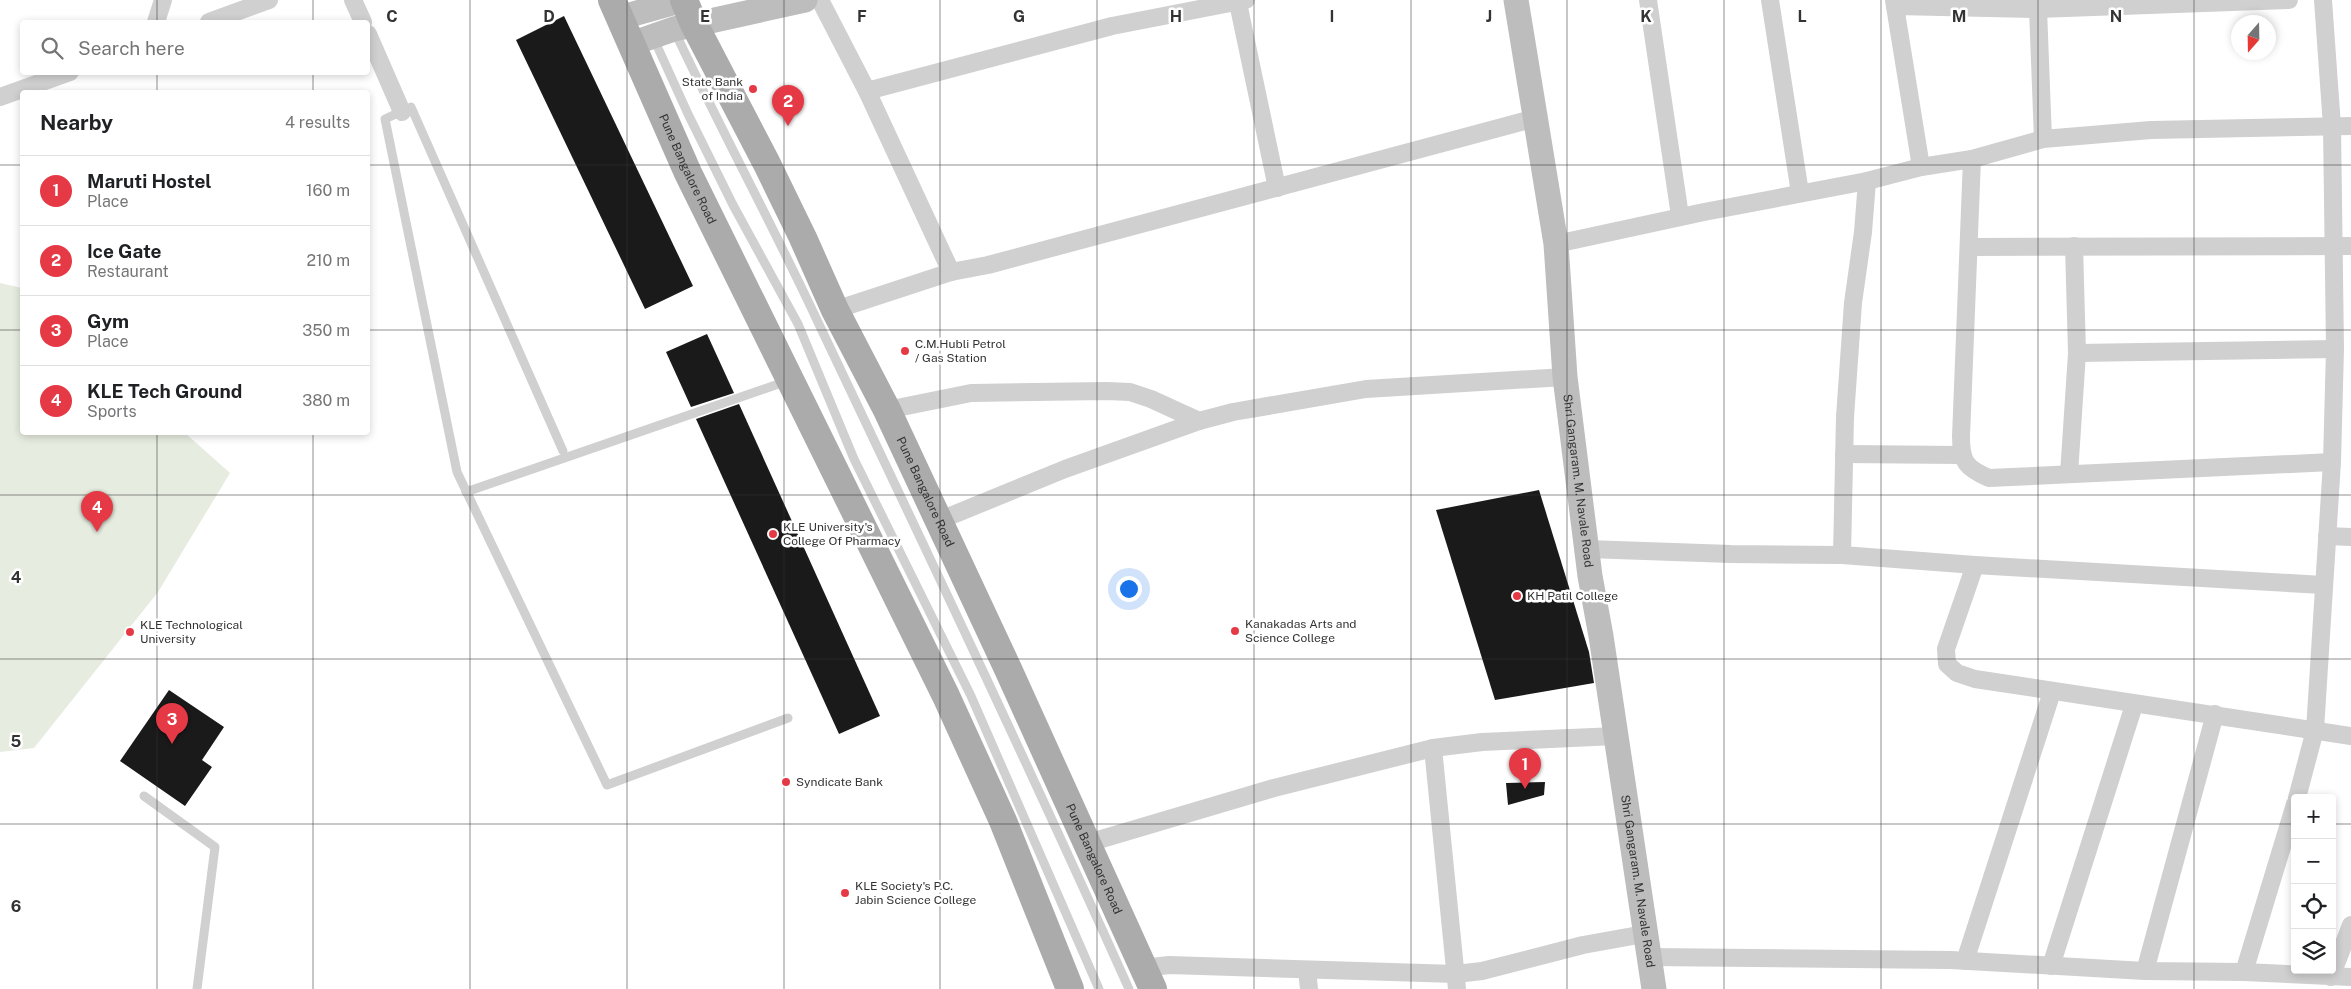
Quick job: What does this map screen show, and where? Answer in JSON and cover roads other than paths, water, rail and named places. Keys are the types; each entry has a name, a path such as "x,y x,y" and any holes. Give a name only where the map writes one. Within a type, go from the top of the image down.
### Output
{"main road":[{"path":"655,15 805,0"},
{"name":"Shri Gangaram. M. Navale Road","path":"1516,0 1556,244 1565,377 1590,576 1601,636 1654,989"},
{"name":"Pune Bangalore Road","path":"655,15 767,164 835,310 887,410 1088,842 1142,982"},
{"name":"Pune Bangalore Road","path":"655,15 688,173 789,380 868,534 954,714 1003,821 1070,989"}],"street":[{"path":"157,20 163,0"},
{"path":"214,20 269,0"},
{"path":"353,0 362,20"},
{"path":"820,0 868,91 950,272"},
{"path":"1648,0 1680,216"},
{"path":"1770,0 1800,193"},
{"path":"1921,167 1895,3 2038,9 2289,0"},
{"path":"2297,794 2315,730 2332,462 2335,349 2332,126 2323,0"},
{"path":"868,91 1112,26 1242,1 1277,188"},
{"path":"2038,9 2043,139"},
{"path":"370,39 402,112"},
{"path":"0,97 62,75"},
{"path":"835,310 950,272 997,263 1536,118"},
{"path":"1556,244 1680,216 1867,181 1921,167 1972,159 2043,139 2151,130 2351,126"},
{"path":"1972,159 1961,455 1970,470 1989,478 2332,462"},
{"path":"1842,555 1844,454 1853,303 1863,232 1867,181"},
{"path":"2069,474 2077,353 2074,246"},
{"path":"1970,247 2351,246"},
{"path":"2077,353 2335,349"},
{"path":"938,521 1064,469 1199,421 1233,412 1366,389 1565,377"},
{"path":"887,410 971,393 1107,391 1130,392 1144,396 1199,421"},
{"path":"1844,454 1961,455"},
{"path":"2327,536 2351,537"},
{"path":"1587,549 1731,554 1842,555 1975,565 2323,585"},
{"path":"1975,565 1946,649 1947,664 1957,673 1975,680 2134,705 2215,714 2351,736"},
{"path":"1965,961 2052,692"},
{"path":"2051,966 2134,705"},
{"path":"2145,971 2215,714"},
{"path":"1088,842 1274,788 1432,748 1482,742 1616,736"},
{"path":"1432,748 1457,982"},
{"path":"2244,972 2291,817"},
{"path":"2332,977 2351,925"},
{"path":"1142,982 1169,965 1307,970 1457,982 1482,971 1574,947 1646,945 2145,971 2244,972 2351,977"},
{"path":"1307,970 1308,989"}],"lane":[{"path":"655,15 711,108 816,318 890,477 1142,982"},
{"path":"655,15 688,114 733,205 798,324 854,459 975,705 1099,989"},
{"path":"563,451 411,107 385,119 457,472 606,785 788,718"},
{"path":"466,492 789,380"},
{"path":"144,796 216,847 197,989"}],"place":[{"name":"State Bank of India","path":"753,89"},
{"name":"Ice Gate","path":"788,126"},
{"name":"C.M.Hubli Petrol / Gas Station","path":"905,351"},
{"name":"KLE Tech Ground","path":"97,532"},
{"name":"KLE University's College Of Pharmacy","path":"773,534"},
{"name":"KH Patil College","path":"1517,596"},
{"name":"Kanakadas Arts and Science College","path":"1235,631"},
{"name":"KLE Technological University","path":"130,632"},
{"name":"Gym","path":"172,744"},
{"name":"Syndicate Bank","path":"786,782"},
{"name":"Maruti Hostel","path":"1525,789"},
{"name":"KLE Society's P.C. Jabin Science College","path":"845,893"}]}
